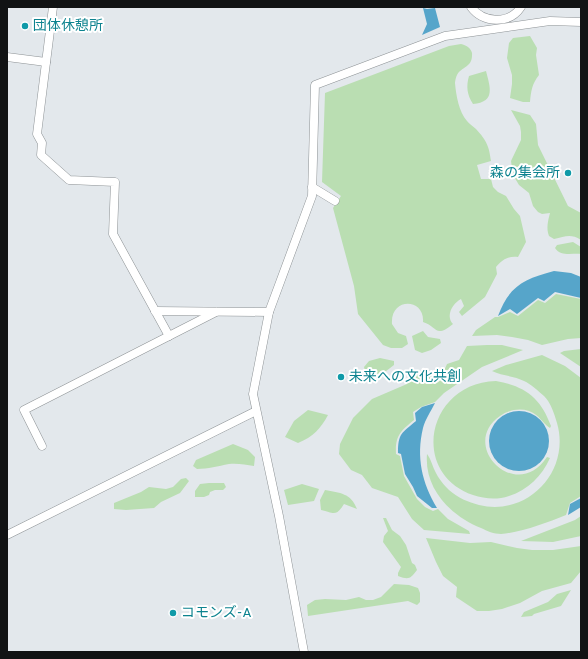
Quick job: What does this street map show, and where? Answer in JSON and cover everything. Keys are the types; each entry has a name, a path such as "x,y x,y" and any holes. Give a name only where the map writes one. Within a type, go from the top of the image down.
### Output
{"lane":[{"path":"53,7 37,134 42,143 42,155 69,180 115,182 113,234 169,336"},
{"path":"471,7 479,15 487,19 496,20 505,19 514,14 521,7"},
{"path":"304,652 279,516 253,394 269,312 312,196 315,85 445,36 550,21 581,22"},
{"path":"7,57 46,62"},
{"path":"312,187 335,201"},
{"path":"155,311 269,312"},
{"path":"42,446 24,410 216,312"},
{"path":"7,535 256,411"}],"green space":[{"path":"530,36 537,48 536,55 539,75 532,88 530,102 523,102 510,98 512,75 507,58 509,43 513,38"},
{"path":"461,44 471,50 472,58 471,62 459,72 456,78 455,83 458,103 464,117 485,140 491,161 477,165 481,179 491,179 493,187 498,192 506,196 520,216 526,242 518,257 506,259 496,267 497,274 485,297 462,316 459,312 464,306 461,299 455,303 450,314 453,324 443,331 436,330 423,322 422,314 419,308 408,304 401,305 396,309 393,315 392,324 398,333 406,336 408,344 402,348 391,348 383,345 358,314 354,286 333,208 341,196 322,182 325,93 449,46"},
{"path":"486,71 490,93 485,100 480,103 473,104 469,97 468,90 469,76"},
{"path":"511,110 530,115 536,124 538,145 568,206 581,213 581,240 571,236 554,239 549,236 547,227 550,213 542,214 538,212 533,206 529,193 519,185 513,175 511,161 521,140 521,132 520,126"},
{"path":"573,242 581,247 581,254 563,254 555,248 557,245"},
{"path":"556,294 581,299 581,338 568,339 542,345 528,340 497,335 472,336 476,330 495,317 510,312 518,316 538,300 545,303"},
{"path":"423,331 428,337 440,339 441,343 431,350 422,353 415,350 412,336"},
{"path":"502,345 523,350 482,367 444,393 435,402 421,407 413,412 414,420 402,431 398,438 396,454 400,456 404,476 417,499 425,507 433,511 438,509 448,519 469,531 470,534 424,530 412,519 398,497 372,488 362,475 351,470 339,454 340,444 353,418 372,399 407,384 409,375 420,373 443,373 447,364 459,360 467,346"},
{"path":"581,349 581,367 560,353 564,351"},
{"path":"542,355 565,366 581,378 581,496 570,503 566,515 518,531 501,534 493,533 470,523 459,516 442,500 430,479 427,467 427,454 443,484 456,495 471,503 497,507 514,504 529,497 542,486 551,473 558,458 560,441 557,423 552,408 544,396 529,384 520,379 492,371 506,365"},
{"path":"380,358 394,361 394,365 381,375 367,378 364,367 369,361"},
{"path":"496,381 515,386 531,395 542,408 551,426 550,428 536,415 529,411 514,410 506,412 489,428 485,441 488,454 496,465 507,472 521,474 534,470 547,457 550,458 543,471 534,482 509,496 491,498 473,495 453,484 440,468 434,450 435,430 442,412 454,397 473,386"},
{"path":"308,410 328,415 316,432 303,441 298,443 285,437 294,421"},
{"path":"233,444 248,450 255,457 254,466 229,464 197,469 193,466 196,460"},
{"path":"186,478 189,481 180,493 161,502 154,508 126,510 114,509 114,503 141,492 149,487 166,489 173,487 181,479"},
{"path":"224,483 226,487 223,490 215,490 210,492 209,495 204,497 195,497 195,491 200,484"},
{"path":"302,484 319,489 314,501 288,505 284,490"},
{"path":"325,490 340,493 348,497 355,504 357,509 344,504 339,511 334,513 321,510 320,500"},
{"path":"581,516 581,536 553,542 521,541 575,520"},
{"path":"383,518 386,518 392,530 400,536 406,545 412,563 415,565 417,570 409,578 398,576 401,567 383,542 384,536 388,531"},
{"path":"426,538 470,543 491,542 532,550 553,550 581,546 581,571 571,583 542,591 520,603 502,609 477,611 456,597 457,587 443,576"},
{"path":"394,584 409,585 418,588 420,593 420,602 417,605 408,601 308,616 307,605 315,600 346,600 359,597 366,600 373,600 381,597"},
{"path":"571,590 561,606 534,614 532,616 521,617 524,612 548,602 557,594"}],"water":[{"path":"423,8 435,8 440,27 422,35 427,24"},
{"path":"554,271 571,273 581,277 581,298 555,292 544,301 538,298 517,314 510,309 498,316 507,297 519,285 534,277"},
{"path":"435,403 424,425 420,449 420,459 424,479 437,508 432,508 417,496 405,474 401,454 398,453 400,437 404,431 416,421 415,413 422,407"},
{"path":"513,411 525,411 536,416 544,424 549,435 547,453 536,466 525,471 513,471 502,466 494,458 489,447 489,435 494,424 502,416"},
{"path":"581,498 581,507 568,515 570,504"}],"place":[{"name":"団体休憩所","path":"25,26"},
{"name":"森の集会所","path":"568,173"},
{"name":"未来への文化共創","path":"341,377"},
{"name":"コモンズ-A","path":"173,613"}]}
